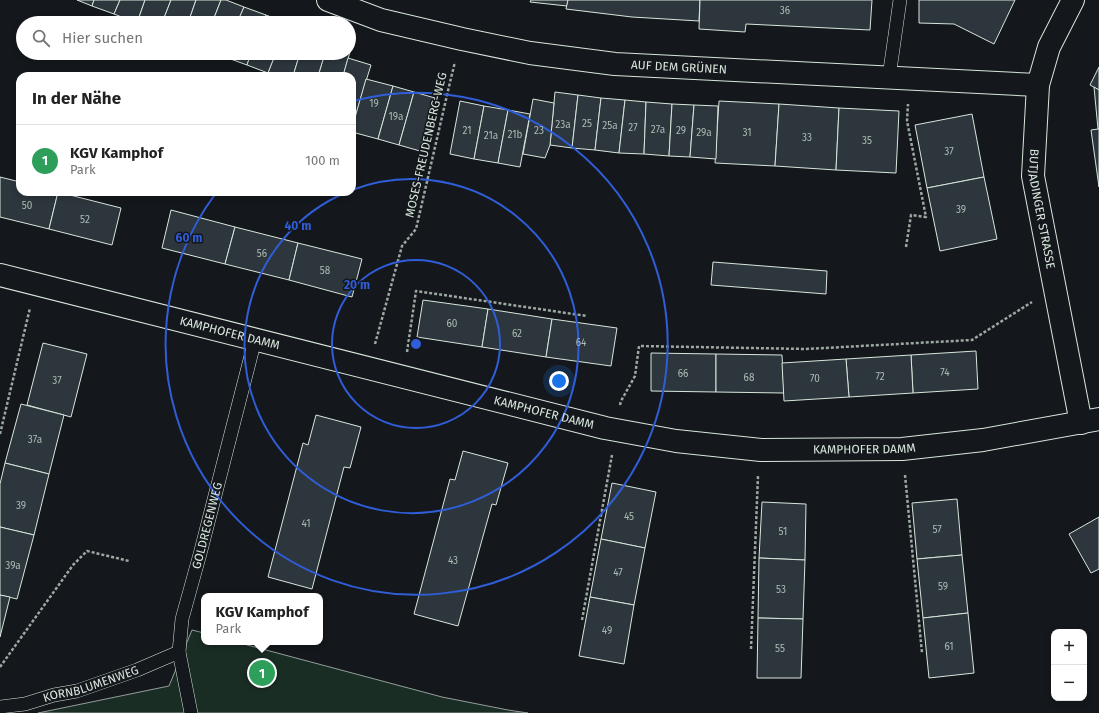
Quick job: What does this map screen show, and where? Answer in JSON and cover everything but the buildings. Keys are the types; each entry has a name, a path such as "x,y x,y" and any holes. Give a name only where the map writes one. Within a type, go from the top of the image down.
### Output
{"street":[{"name":"AUF DEM GRÜNEN","path":"328,0 381,20 462,39 530,53 615,64 1038,85"},
{"name":"BUTJADINGER STRASSE","path":"1072,0 1049,47 1038,85 1033,176 1055,288 1090,421"},
{"name":"KAMPHOFER DAMM","path":"0,275 618,430 676,441 761,450 902,449 983,440 1090,421"}],"lane":[{"path":"899,77 900,0"},
{"name":"GOLDREGENWEG","path":"191,713 179,652 182,619 255,340"},
{"name":"KORNBLUMENWEG","path":"0,707 25,704 54,695 77,691 137,670 179,652"}],"path":[{"name":"MOSES-FREUDENBERG-WEG","path":"369,368 402,246 416,229 451,78 462,39"},
{"path":"899,77 926,217 911,215 906,247"},
{"path":"0,434 36,284"},
{"path":"582,620 609,469 618,430 621,401 635,376 639,346 806,350 972,340 1055,288"},
{"path":"401,376 408,345 416,292 587,316"},
{"path":"902,449 922,653"},
{"path":"751,649 757,487 761,450"},
{"path":"0,667 73,565 87,551 129,561"}],"green space":[{"path":"192,630 201,632 201,645 247,645 442,697 528,713 38,713 169,686"}],"place":[{"name":"KGV Kamphof","path":"262,673"}]}
